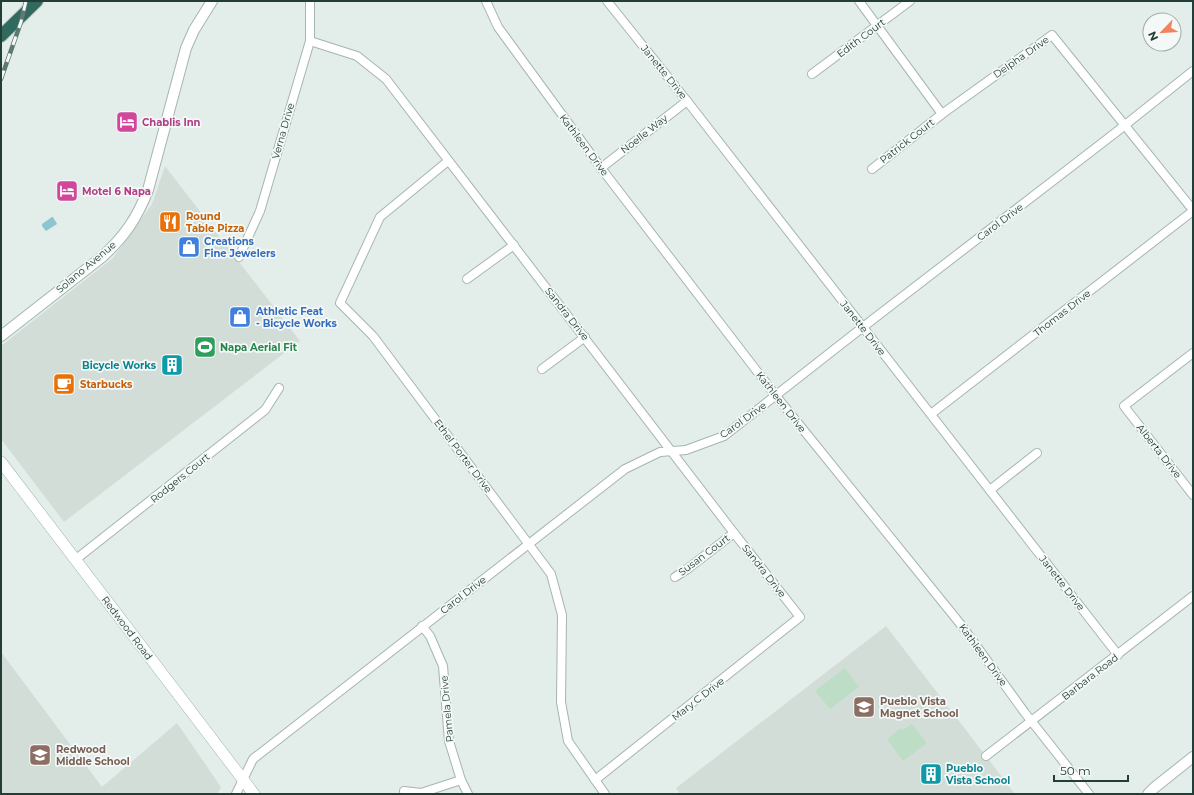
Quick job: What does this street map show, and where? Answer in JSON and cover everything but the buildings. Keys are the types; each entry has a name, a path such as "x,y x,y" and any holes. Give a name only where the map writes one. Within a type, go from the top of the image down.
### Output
{"highway":[{"path":"1,36 37,1"}],"main road":[{"name":"Redwood Road","path":"1,462 254,794"}],"street":[{"name":"Solano Avenue","path":"1,336 102,257 114,246 128,229 140,210 148,190 186,48 194,30 212,1"},
{"name":"Verna Drive","path":"239,257 260,211 310,41 310,1"},
{"name":"Kathleen Drive","path":"486,1 498,27 601,168 776,396 962,626 1032,722 1089,794"},
{"name":"Janette Drive","path":"607,1 687,101 1118,655"},
{"path":"858,1 942,114"},
{"name":"Edith Court","path":"812,74 910,1"},
{"name":"Delpha Drive","path":"942,114 1052,35 1193,211"},
{"name":"Sandra Drive","path":"310,41 357,56 386,78 448,161 800,617"},
{"name":"Carol Drive","path":"236,794 244,781 252,759 625,469 660,452 686,450 724,436 1193,71"},
{"name":"Noelle Way","path":"601,168 687,101"},
{"name":"Patrick Court","path":"872,169 942,114"},
{"name":"Ethel Porter Drive","path":"448,161 380,217 340,303 373,336 551,574 562,615 561,702 568,741 605,794"},
{"name":"Thomas Drive","path":"931,414 1193,211"},
{"path":"467,279 514,245"},
{"path":"542,369 585,337"},
{"name":"Alberta Drive","path":"1193,353 1124,406 1193,495"},
{"name":"Rodgers Court","path":"75,560 265,410 279,388"},
{"path":"990,490 1037,453"},
{"name":"Susan Court","path":"675,577 734,533"},
{"name":"Barbara Road","path":"986,756 1032,722 1193,596"},
{"name":"Mary C Drive","path":"595,780 800,617"},
{"name":"Pamela Drive","path":"422,626 430,636 444,666 449,741 461,780 468,794"},
{"path":"1148,794 1193,757"},
{"path":"404,791 420,793 461,780"}],"shaded area":[{"path":"165,166 300,341 64,522 1,439 1,346 113,258 152,204"},
{"name":"Pueblo Vista Magnet School","path":"886,626 1015,794 680,794 676,788"},
{"name":"Redwood Middle School","path":"1,652 102,787 177,723 221,787 217,794 1,794"}],"green space":[{"path":"845,668 859,687 830,709 815,691"},
{"path":"912,724 927,743 903,761 887,739 901,728 903,730"}],"water":[{"path":"52,217 57,224 46,231 42,224"}],"railway":[{"path":"1,79 21,22 26,1"}],"place":[{"name":"Chablis Inn","path":"127,122"},
{"name":"Motel 6 Napa","path":"67,191"},
{"name":"Round Table Pizza","path":"170,222"},
{"name":"Creations Fine Jewelers","path":"189,247"},
{"name":"Athletic Feat - Bicycle Works","path":"240,317"},
{"name":"Napa Aerial Fit","path":"205,347"},
{"name":"Bicycle Works","path":"172,365"},
{"name":"Starbucks","path":"64,384"},
{"name":"Pueblo Vista Magnet School","path":"864,707"},
{"name":"Redwood Middle School","path":"40,755"},
{"name":"Pueblo Vista School","path":"931,774"}]}
